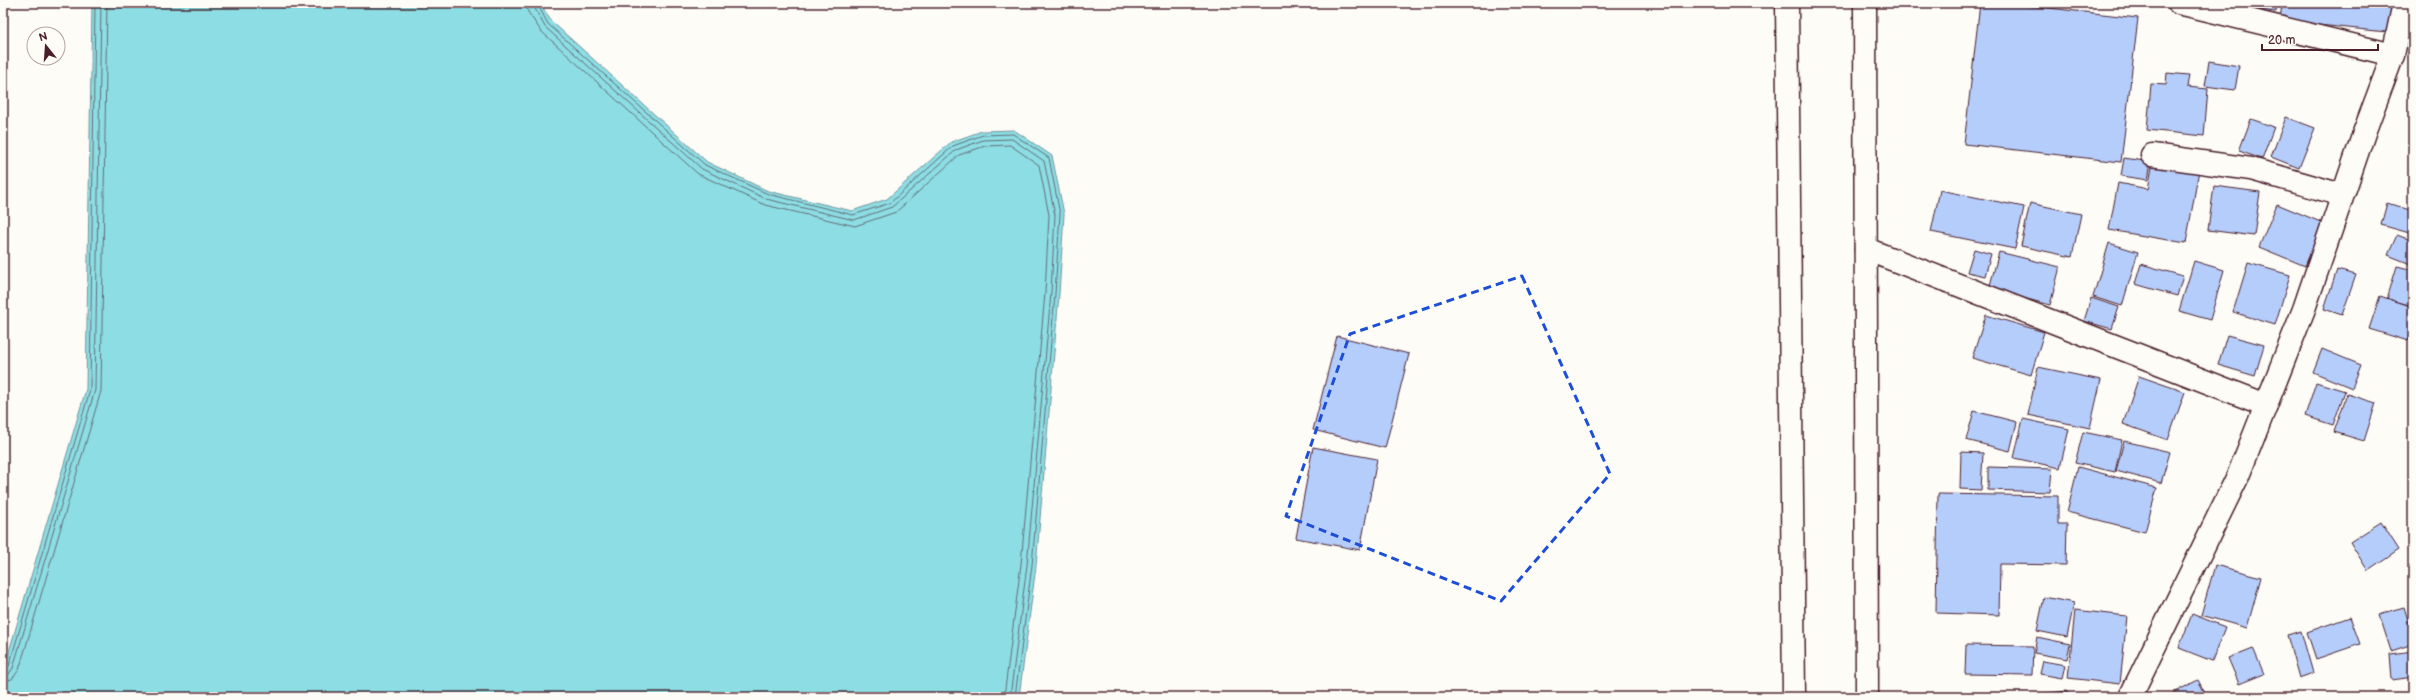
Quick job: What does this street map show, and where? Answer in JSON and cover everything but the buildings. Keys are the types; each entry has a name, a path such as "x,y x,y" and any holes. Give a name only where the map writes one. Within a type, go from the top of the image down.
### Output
{"street":[{"path":"1787,3 1794,697"},
{"path":"1864,3 1867,697"},
{"path":"2179,3 2393,56"},
{"path":"2130,697 2238,476 2304,310 2342,195 2393,56 2404,3"},
{"path":"2152,155 2251,170 2342,195"},
{"path":"1866,249 2266,405"}],"highlighted area":[{"path":"1522,276 1610,474 1501,601 1286,516 1350,334"}],"water":[{"path":"92,3 540,3 551,21 707,162 768,191 852,211 887,199 951,142 982,131 1014,130 1052,156 1064,214 1059,294 1036,566 1019,697 3,697 3,672 86,389"}]}
